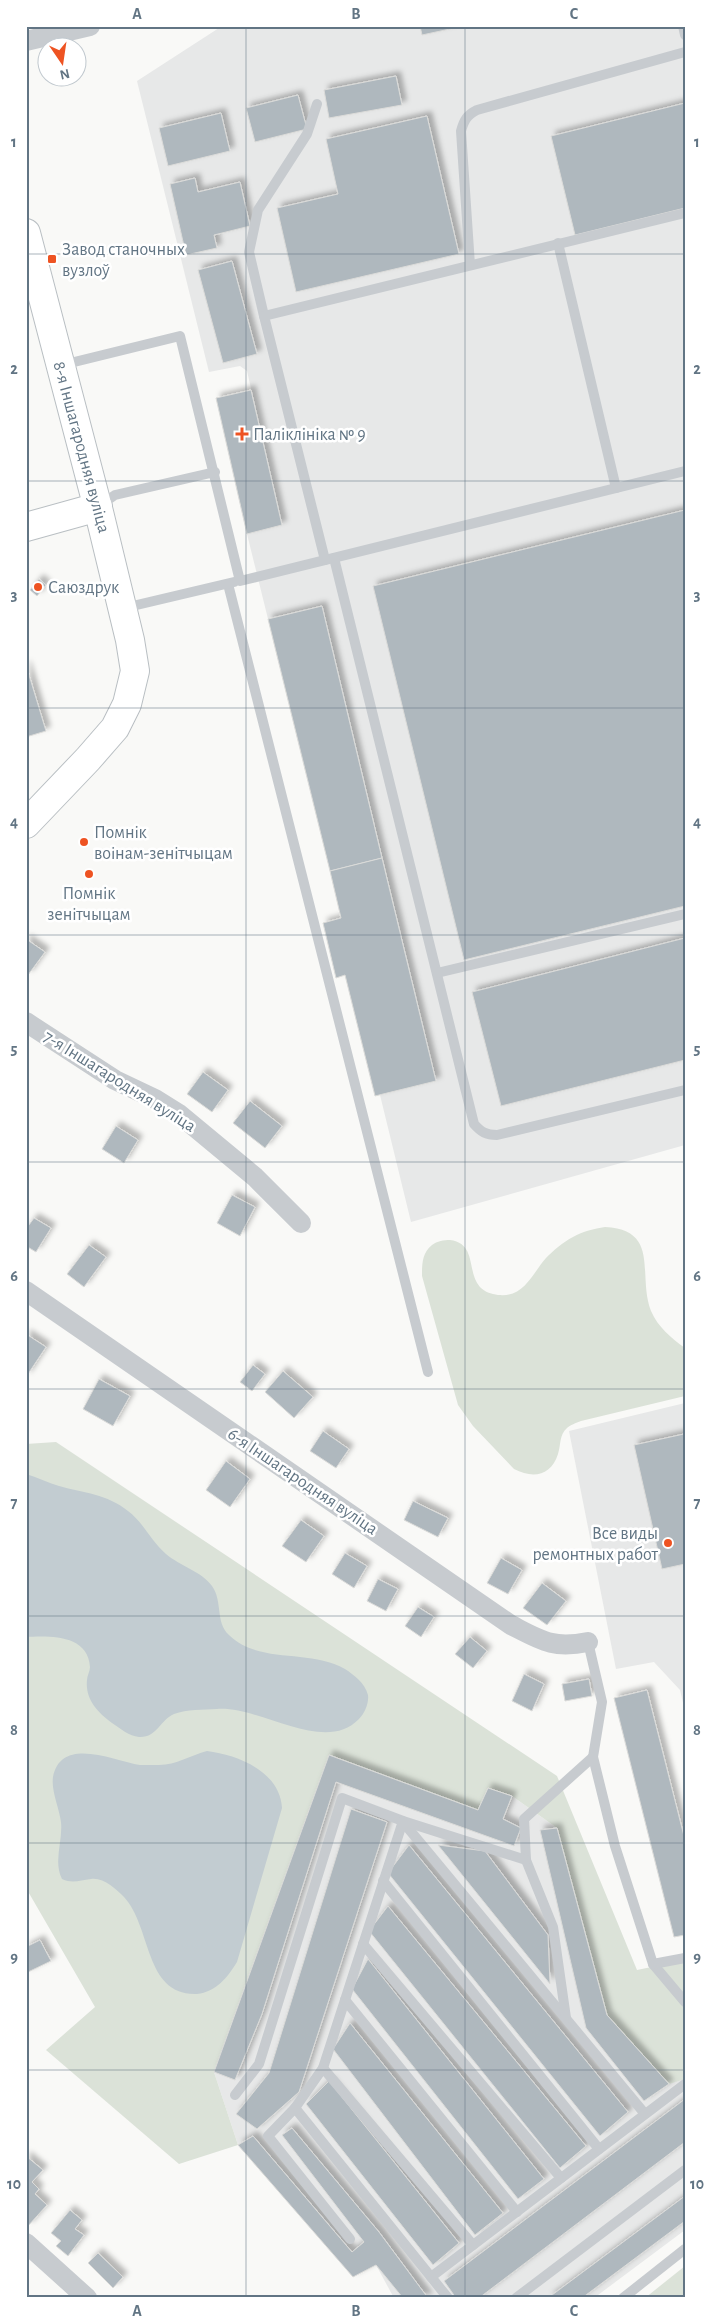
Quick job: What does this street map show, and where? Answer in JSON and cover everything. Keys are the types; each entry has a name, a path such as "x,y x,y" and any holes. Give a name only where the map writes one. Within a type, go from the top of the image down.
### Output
{"main road":[{"name":"8-я Іншагародняя вуліца","path":"26,234 98,507 135,661 134,681 127,704 115,728 93,755 27,821"},
{"path":"26,527 98,507"}],"street":[{"path":"26,41 88,26"},
{"name":"7-я Іншагародняя вуліца","path":"26,1022 115,1080 155,1099 179,1114 255,1176 301,1223"},
{"name":"6-я Іншагародняя вуліца","path":"26,1291 511,1624 534,1637 557,1646 588,1642"},
{"path":"26,2243 88,2298"}],"lane":[{"path":"683,26 685,35"},
{"path":"470,265 461,131 463,122 470,114 685,52"},
{"path":"317,104 307,134 258,210 249,252 264,316 437,973 474,1124 488,1135 497,1134 685,1090"},
{"path":"264,316 685,213"},
{"path":"558,243 616,488"},
{"path":"61,365 180,336 240,581"},
{"path":"123,609 685,471"},
{"path":"98,507 115,495 214,472"},
{"path":"228,584 428,1372"},
{"path":"437,973 685,914"},
{"path":"588,1642 602,1702 593,1756 615,1846 653,1964 685,2002"},
{"path":"566,2019 553,1927 526,1860 524,1819 593,1756"},
{"path":"235,2095 259,2064 342,1798 402,1822 526,1860"},
{"path":"350,2239 268,2136 295,2108 324,2068 402,1822"},
{"path":"402,1822 644,2114"},
{"path":"383,1881 599,2149"},
{"path":"363,1944 560,2178"},
{"path":"653,1964 685,1958"},
{"path":"345,2000 517,2212"},
{"path":"324,2068 473,2245"},
{"path":"431,2278 685,2084"},
{"path":"295,2108 448,2298"},
{"path":"516,2298 685,2170"},
{"path":"623,2298 685,2248"}],"shaded area":[{"name":"Завод станочных вузлоў","path":"222,26 685,26 685,1145 411,1222 380,1095 436,1081 322,606 268,619 247,534 282,525 247,371 240,366 209,372 137,81"},
{"path":"605,1227 622,1230 634,1236 640,1245 644,1257 647,1297 651,1311 665,1332 685,1348 685,1396 573,1424 563,1434 558,1454 551,1467 540,1474 521,1472 514,1469 473,1426 458,1405 422,1276 424,1255 429,1248 438,1242 450,1240 460,1243 466,1249 477,1283 483,1290 493,1294 512,1294 525,1285 546,1258 566,1241 593,1229"},
{"path":"685,1403 685,1711 680,1690 654,1662 616,1669 569,1431"},
{"path":"56,1442 557,1776 637,1970 685,1960 685,2079 669,2084 607,2015 557,1828 512,1796 488,1788 478,1810 330,1755 214,2072 238,2145 179,2164 46,2050 95,2007 26,1888 26,1444"},
{"path":"26,1474 59,1486 104,1497 120,1505 133,1515 166,1554 202,1576 212,1586 225,1630 241,1644 255,1650 331,1663 345,1669 362,1683 367,1691 368,1698 365,1711 361,1717 345,1729 328,1732 311,1731 235,1710 190,1710 179,1712 169,1717 154,1732 145,1737 132,1735 112,1723 97,1710 90,1699 87,1678 90,1667 88,1656 82,1648 66,1639 56,1637 26,1637"},
{"path":"207,1751 232,1757 256,1767 274,1784 280,1795 282,1808 237,1962 230,1973 216,1987 197,1994 180,1992 167,1984 158,1972 151,1957 133,1910 124,1897 109,1884 96,1879 73,1881 62,1879 58,1865 61,1822 54,1793 53,1777 58,1764 66,1757 77,1754 104,1756 140,1765 165,1765"},
{"path":"329,1755 477,1810 488,1788 512,1796 557,1828 685,2079 685,2230 594,2298 394,2298 376,2265 353,2277 238,2145 214,2072"},
{"path":"685,2266 685,2298 645,2298"}],"building":[{"path":"420,26 464,26 422,35"},
{"path":"396,76 402,105 329,118 324,90"},
{"path":"298,95 307,129 255,142 246,108"},
{"path":"685,103 685,208 575,235 551,136"},
{"path":"221,113 230,151 168,166 159,128"},
{"path":"427,116 459,254 296,292 277,208 338,194 326,139"},
{"path":"195,178 198,192 240,182 250,226 214,235 217,248 186,255 170,184"},
{"path":"232,261 257,354 223,363 198,270"},
{"name":"Паліклініка № 9","path":"251,390 282,525 247,534 216,398"},
{"path":"685,510 685,906 464,960 373,586"},
{"name":"Саюздрук","path":"39,579 46,585 37,596 30,590"},
{"path":"322,606 382,858 330,871 268,619"},
{"path":"26,665 46,731 26,737"},
{"path":"382,858 436,1081 375,1096 345,975 336,978 323,923 341,918 330,871"},
{"path":"685,938 685,1060 501,1106 472,992"},
{"path":"26,939 45,952 28,975 26,974"},
{"path":"203,1072 228,1090 212,1112 187,1094"},
{"path":"250,1101 282,1126 265,1148 233,1123"},
{"path":"116,1126 138,1140 124,1163 102,1149"},
{"path":"232,1195 255,1207 240,1236 217,1223"},
{"path":"34,1218 51,1228 36,1252 26,1246 26,1229"},
{"path":"89,1245 106,1257 84,1287 67,1274"},
{"path":"26,1334 46,1347 26,1377"},
{"path":"253,1365 265,1374 252,1391 240,1382"},
{"path":"283,1371 313,1397 294,1418 265,1392"},
{"path":"99,1379 130,1396 113,1426 83,1409"},
{"path":"323,1431 349,1449 336,1468 310,1451"},
{"path":"684,1434 685,1564 662,1569 634,1445"},
{"path":"226,1461 250,1479 230,1507 206,1490"},
{"path":"413,1501 448,1518 438,1537 404,1520"},
{"path":"301,1520 324,1536 306,1562 282,1546"},
{"path":"345,1553 367,1566 354,1588 332,1574"},
{"path":"501,1558 522,1570 508,1594 487,1583"},
{"path":"378,1579 398,1589 386,1611 367,1601"},
{"path":"542,1583 566,1601 547,1625 523,1608"},
{"path":"418,1607 434,1617 421,1637 405,1626"},
{"path":"470,1637 487,1651 473,1668 455,1654"},
{"path":"524,1674 544,1684 532,1711 512,1701"},
{"path":"589,1679 592,1696 565,1701 562,1684"},
{"path":"647,1690 685,1840 685,1935 674,1937 614,1698"},
{"path":"329,1755 478,1810 488,1788 512,1796 503,1819 521,1828 514,1846 336,1782 262,2014 235,2080 214,2072"},
{"path":"351,1809 387,1822 299,2092 257,2129 236,2114 269,2073"},
{"path":"557,1828 607,2015 669,2084 644,2101 586,2028 540,1830"},
{"path":"409,1845 628,2112 600,2136 388,1873"},
{"path":"438,1845 485,1851 548,1935 550,1984"},
{"path":"388,1906 586,2146 560,2168 369,1931"},
{"path":"40,1940 51,1961 26,1973 26,1947"},
{"path":"368,1959 544,2179 518,2199 352,1989"},
{"path":"350,2023 503,2213 475,2235 333,2049"},
{"path":"329,2081 459,2243 433,2265 306,2104"},
{"path":"685,2099 685,2142 479,2298 456,2298 444,2281"},
{"path":"292,2128 379,2232 428,2298 403,2298 376,2265 353,2277 238,2145 253,2136 352,2252 364,2242 282,2135"},
{"path":"26,2156 43,2170 32,2182 39,2189 35,2194 47,2205 28,2226 26,2224"},
{"path":"685,2196 685,2221 582,2298 548,2298"},
{"path":"70,2210 82,2220 75,2229 84,2235 68,2256 56,2246 61,2241 51,2233"},
{"path":"98,2253 123,2277 113,2288 88,2263"}],"place":[{"name":"Завод станочных вузлоў","path":"52,259"},
{"name":"Паліклініка № 9","path":"242,434"},
{"name":"Саюздрук","path":"38,587"},
{"name":"Помнік воінам-зенітчыцам","path":"84,842"},
{"name":"Помнік зенітчыцам","path":"89,874"},
{"name":"Все виды ремонтных работ","path":"668,1543"}]}
